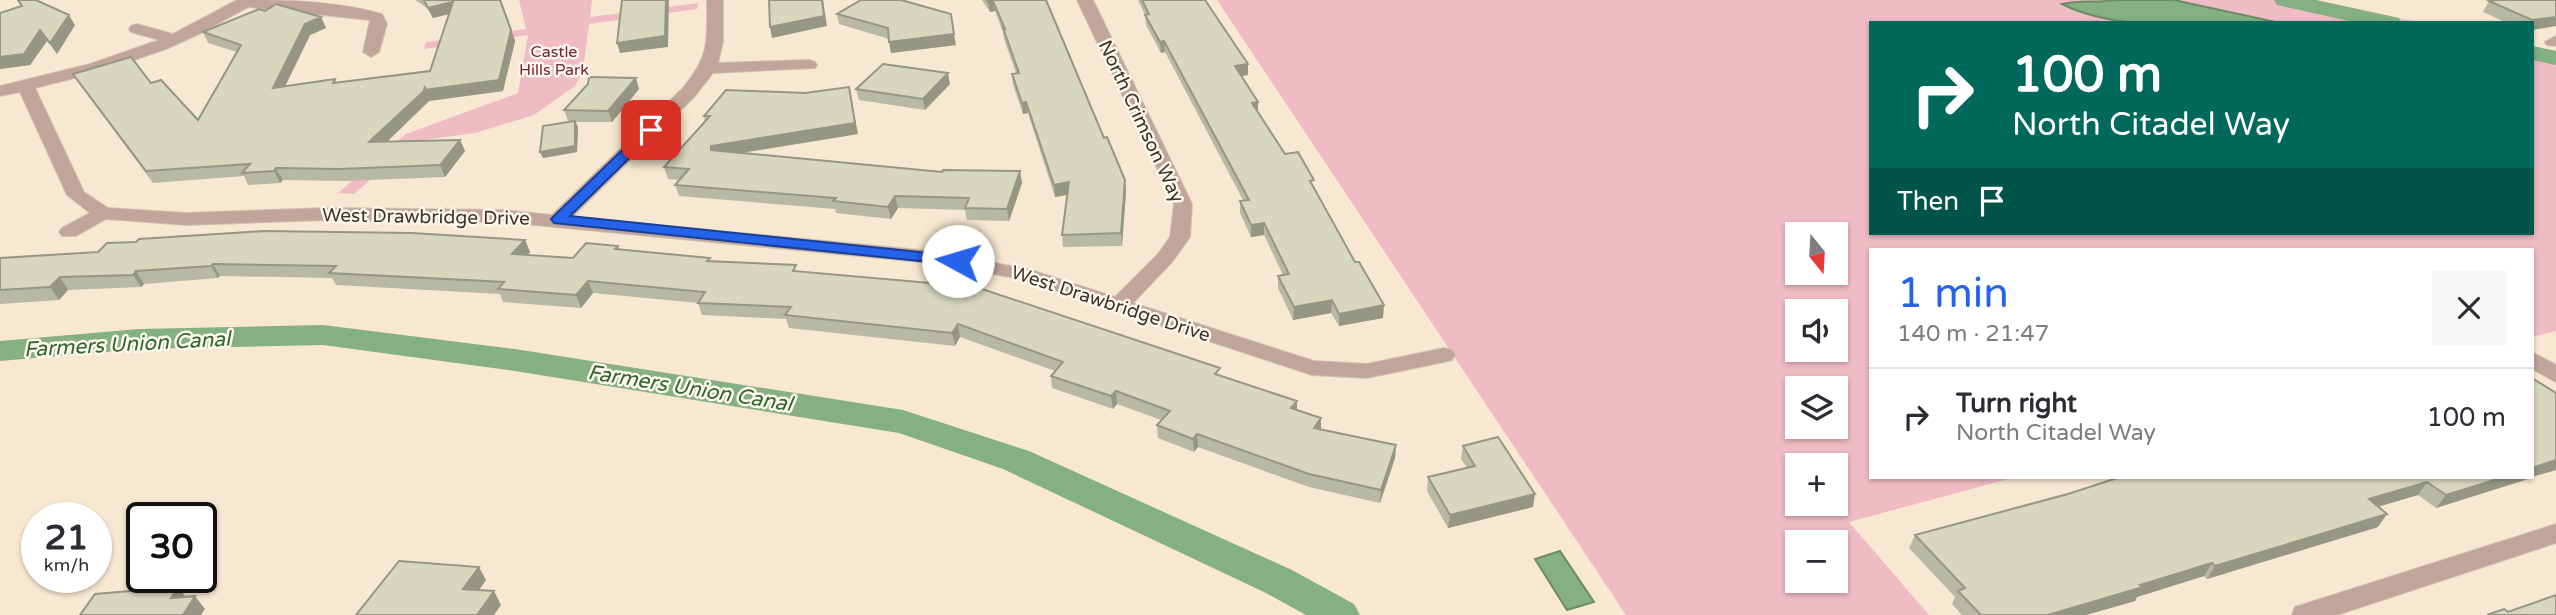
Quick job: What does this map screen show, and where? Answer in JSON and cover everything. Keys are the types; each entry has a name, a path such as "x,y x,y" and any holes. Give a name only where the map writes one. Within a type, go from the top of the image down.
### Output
{"street":[{"path":"559,219 689,92 708,68 715,42 715,0"},
{"name":"North Crimson Way","path":"1085,0 1183,204 1180,237 1165,258 1119,305"},
{"path":"0,91 104,64 173,39 246,1 363,13 377,17 379,24 370,52"},
{"path":"137,29 173,39"},
{"path":"708,68 809,65"},
{"path":"26,86 76,195 103,213 69,232"},
{"name":"West Drawbridge Drive","path":"103,213 187,219 328,214 559,219 975,263 1024,274 1312,369 1367,371 1444,355"},
{"path":"2534,360 2556,374"},
{"path":"2305,615 2556,533"}],"green space":[{"name":"Castle Hills Park","path":"519,0 592,0 590,17 698,3 697,9 589,24 583,71 575,86 534,115 475,133 415,141 354,194 338,193 406,134 518,93 528,35 424,49 426,42 526,29"},
{"path":"1217,0 2315,0 2412,21 1869,21 1869,235 2534,235 2534,46 2556,51 2556,331 2534,336 2534,248 1869,248 1869,479 2008,479 1849,522 1929,615 1626,615"}],"shaded area":[{"path":"2174,0 2271,21 2121,21 2062,4"},
{"path":"1560,551 1594,602 1567,610 1535,559"}],"building":[{"path":"18,0 36,0 69,15 50,43 40,30 24,54 0,57 0,13 22,6"},
{"path":"424,0 500,0 511,30 499,80 424,90 369,142 460,140 440,165 340,169 276,168 274,171 242,173 250,164 146,171 73,74 131,57 151,83 161,80 198,120 241,45 203,32 259,9 265,11 276,4 321,17 305,24 273,88 335,79 333,83 430,71 453,2 428,8"},
{"path":"622,0 666,0 665,36 617,43"},
{"path":"769,0 822,0 824,16 770,27"},
{"path":"861,0 901,0 951,14 954,34 889,42 888,28 837,14"},
{"path":"987,0 1046,0 1104,138 1107,137 1125,180 1121,233 1062,235 1069,182 1054,185 1026,102 1022,103 1012,74 1019,73 1003,28 1005,29 993,1"},
{"path":"1142,0 1205,0 1248,64 1235,66 1258,102 1252,103 1285,154 1298,152 1314,180 1310,181 1355,262 1359,262 1384,305 1339,314 1332,300 1294,307 1278,276 1289,274 1264,223 1251,225 1240,201 1249,200 1164,41 1160,42 1145,15 1149,14"},
{"path":"2556,0 2556,17 2532,20 2489,1"},
{"path":"883,64 948,73 923,99 856,89"},
{"path":"589,77 636,78 608,111 564,110 588,84"},
{"path":"849,87 855,123 711,146 711,150 942,172 1020,171 1007,209 965,208 969,198 895,196 888,207 833,201 836,198 675,185 689,169 664,167 710,116 704,116 726,90 805,93"},
{"path":"575,121 575,146 540,152 543,126"},
{"path":"264,231 412,233 525,240 512,254 573,258 586,243 618,246 615,249 710,258 707,261 796,265 793,271 976,287 1220,368 1215,374 1297,401 1291,408 1321,418 1314,428 1396,445 1381,490 1309,474 1197,434 1193,439 1157,425 1170,411 1116,391 1111,396 1051,376 1063,362 958,324 952,333 785,315 791,307 698,303 705,292 588,281 576,295 498,289 504,282 329,273 336,266 213,264 136,271 133,275 60,277 50,287 0,290 0,258 98,252 107,243 136,242 139,239"},
{"path":"2534,379 2556,393 2556,460 2534,467"},
{"path":"1498,437 1535,494 1450,515 1428,477 1475,466 1463,446"},
{"path":"2114,479 2498,479 2446,495 2427,482 2369,499 2387,514 2215,566 2212,563 2048,615 1981,615 1958,591 1965,588 1915,535"},
{"path":"399,561 479,567 463,589 494,591 477,615 356,615"},
{"path":"174,593 171,598 195,596 183,615 80,615 95,594"},
{"path":"2556,595 2556,615 2487,615 2504,609 2508,612"}],"waterway":[{"path":"2285,0 2382,21"},
{"path":"2534,53 2556,58"},
{"name":"Farmers Union Canal","path":"0,351 139,339 323,335 515,360 903,422 1016,460 1278,581 1340,615"}],"route":[{"path":"651,130 559,219 958,261"}]}
